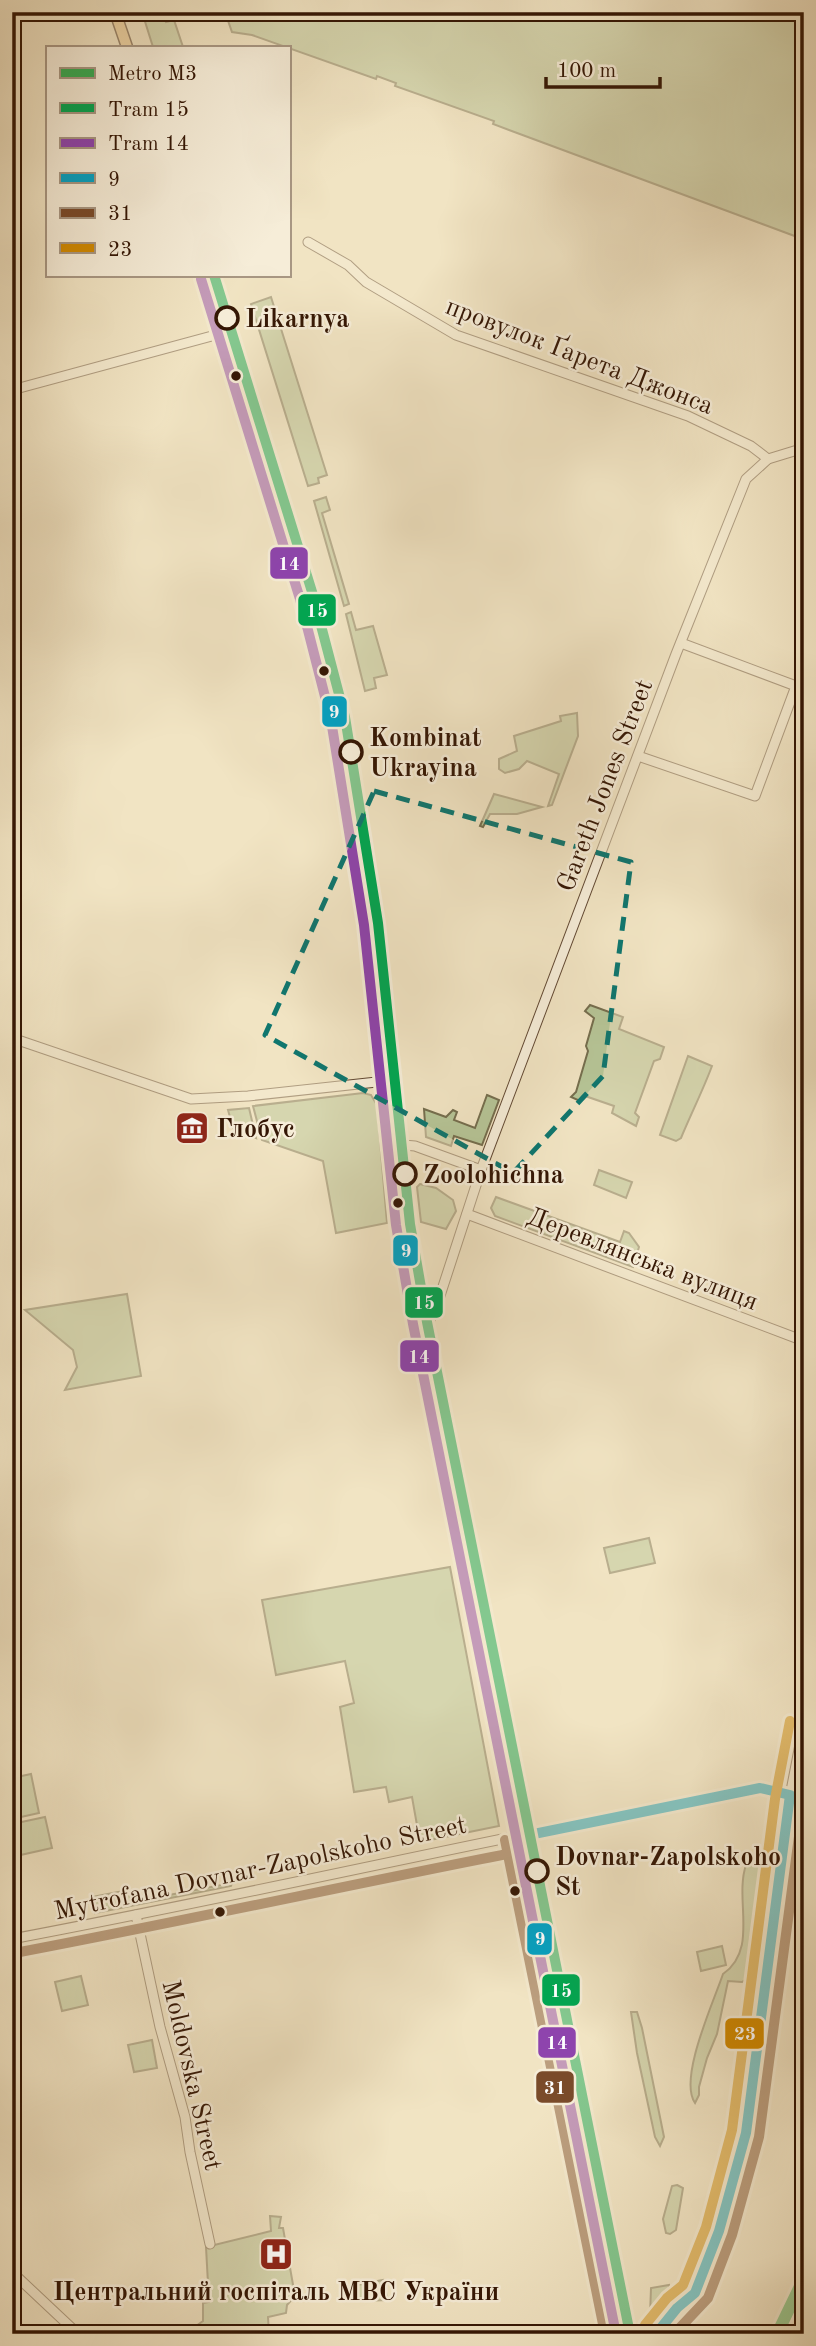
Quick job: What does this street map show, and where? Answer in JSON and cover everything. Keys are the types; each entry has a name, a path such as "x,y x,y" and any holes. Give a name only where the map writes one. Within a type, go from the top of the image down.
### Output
{"main road":[{"path":"116,13 127,46"},
{"path":"204,276 305,598 333,706 361,870 401,1226 619,2334"}],"street":[{"name":"провулок Ґарета Джонса","path":"308,242 348,265 366,282 456,335 688,416 751,446 768,459"},
{"path":"12,390 223,333"},
{"name":"Gareth Jones Street","path":"419,1328 435,1311 481,1170 681,643 746,480 768,459 804,448"},
{"path":"638,757 755,796 796,686 681,643"},
{"path":"12,1038 191,1099 248,1096 386,1081"},
{"path":"392,1144 420,1147 481,1170"},
{"name":"Деревлянська вулиця","path":"467,1214 804,1341"},
{"path":"679,2334 719,2231 746,2133 790,1795 804,1724"},
{"name":"Mytrofana Dovnar-Zapolskoho Street","path":"12,1939 760,1788 804,1798"},
{"name":"Moldovska Street","path":"136,1915 160,2027 185,2117 210,2244"},
{"path":"12,2272 78,2334"}],"highlighted area":[{"path":"374,791 631,862 603,1076 513,1173 265,1035"}],"green space":[{"path":"142,12 162,12 166,22 174,20 183,46 153,46"},
{"path":"225,12 804,12 804,234 800,238 493,124 494,121 395,86 396,83 377,76 376,79 290,48 290,46 232,32"},
{"path":"271,297 327,475 318,478 319,483 308,486 251,304"},
{"path":"326,497 330,510 322,513 349,604 344,606 314,501"},
{"path":"351,612 356,630 373,626 387,675 374,678 376,688 365,691 346,614"},
{"path":"577,713 578,736 552,805 548,806 559,774 527,761 519,769 505,773 499,769 499,759 517,751 514,736 561,721 560,716"},
{"path":"494,794 542,807 517,814 490,814 483,827 480,826"},
{"path":"590,1005 623,1017 619,1029 664,1047 660,1059 654,1061 635,1113 639,1117 636,1126 612,1113 614,1106 585,1096 580,1101 571,1097 576,1092 588,1051 586,1046 594,1018 585,1011"},
{"path":"688,1056 712,1066 681,1138 676,1141 660,1135"},
{"path":"363,1093 371,1095 377,1105 387,1223 336,1233 323,1161 262,1140 253,1106"},
{"path":"487,1095 499,1100 482,1145 454,1136 451,1146 426,1137 424,1109 446,1117 453,1110 457,1112 454,1120 475,1128"},
{"path":"249,1108 256,1138 233,1128 228,1110"},
{"path":"599,1170 632,1182 626,1198 594,1185"},
{"path":"420,1184 436,1188 453,1200 456,1211 446,1229 421,1222 417,1187"},
{"path":"496,1197 620,1242 624,1231 629,1233 639,1247 633,1267 495,1216 491,1208"},
{"path":"127,1294 141,1376 65,1390 77,1367 73,1350 25,1310"},
{"path":"649,1538 655,1563 610,1573 604,1548"},
{"path":"450,1567 499,1826 420,1842 412,1797 389,1802 386,1787 354,1792 340,1707 354,1703 345,1661 276,1675 262,1600"},
{"path":"31,1774 39,1813 12,1819 12,1778"},
{"path":"45,1817 52,1848 16,1856 12,1841 12,1824"},
{"path":"757,1859 762,1861 762,1882 748,1979 742,1982 728,1981 717,2034 707,2058 695,2103 691,2092 694,2059 723,1974 734,1964 740,1951 744,1923 743,1879 746,1865"},
{"path":"232,1883 231,1886 95,1913 92,1897 129,1890 132,1902"},
{"path":"722,1946 726,1965 701,1971 697,1952"},
{"path":"81,1976 88,2005 62,2011 55,1982"},
{"path":"631,2012 637,2012 642,2028 664,2137 660,2146 655,2137"},
{"path":"152,2040 157,2068 134,2072 128,2045"},
{"path":"672,2186 683,2188 676,2230 670,2234 666,2233 663,2219"},
{"path":"270,2216 281,2217 279,2228 283,2228 295,2296 287,2305 286,2313 268,2317 269,2334 185,2334 203,2321 203,2303 209,2302 206,2247 271,2231"},
{"path":"383,2280 388,2300 360,2301 347,2287"},
{"path":"669,2285 669,2305 662,2314 650,2316 651,2288"}],"metro line":[{"name":"M3","path":"777,2334 804,2278"}],"tram line":[{"name":"15","path":"214,276 313,595 345,717 378,923 410,1224 427,1322 630,2334"},
{"name":"14","path":"201,279 300,599 331,720 364,925 396,1225 413,1324 616,2334"}],"transit line":[{"name":"9","path":"204,276 305,598 335,714 371,946 397,1195 406,1251 619,2334"},
{"name":"23","path":"645,2325 667,2298 683,2285 706,2227 732,2130 775,1799 790,1721"},
{"name":"9","path":"519,1837 760,1788 790,1795 746,2133 719,2231 695,2293 677,2308 656,2334"},
{"name":"31","path":"674,2334 708,2298 732,2235 759,2137 804,1799"},
{"name":"31","path":"505,1840 605,2334"},
{"name":"31","path":"15,1953 522,1851"}],"place":[{"name":"Likarnya","path":"227,318"},
{"name":"Kombinat Ukrayina","path":"351,752"},
{"name":"Глобус","path":"192,1128"},
{"name":"Zoolohichna","path":"405,1174"},
{"name":"Dovnar-Zapolskoho St","path":"537,1871"},
{"name":"Центральний госпіталь МВС України","path":"276,2254"}]}
